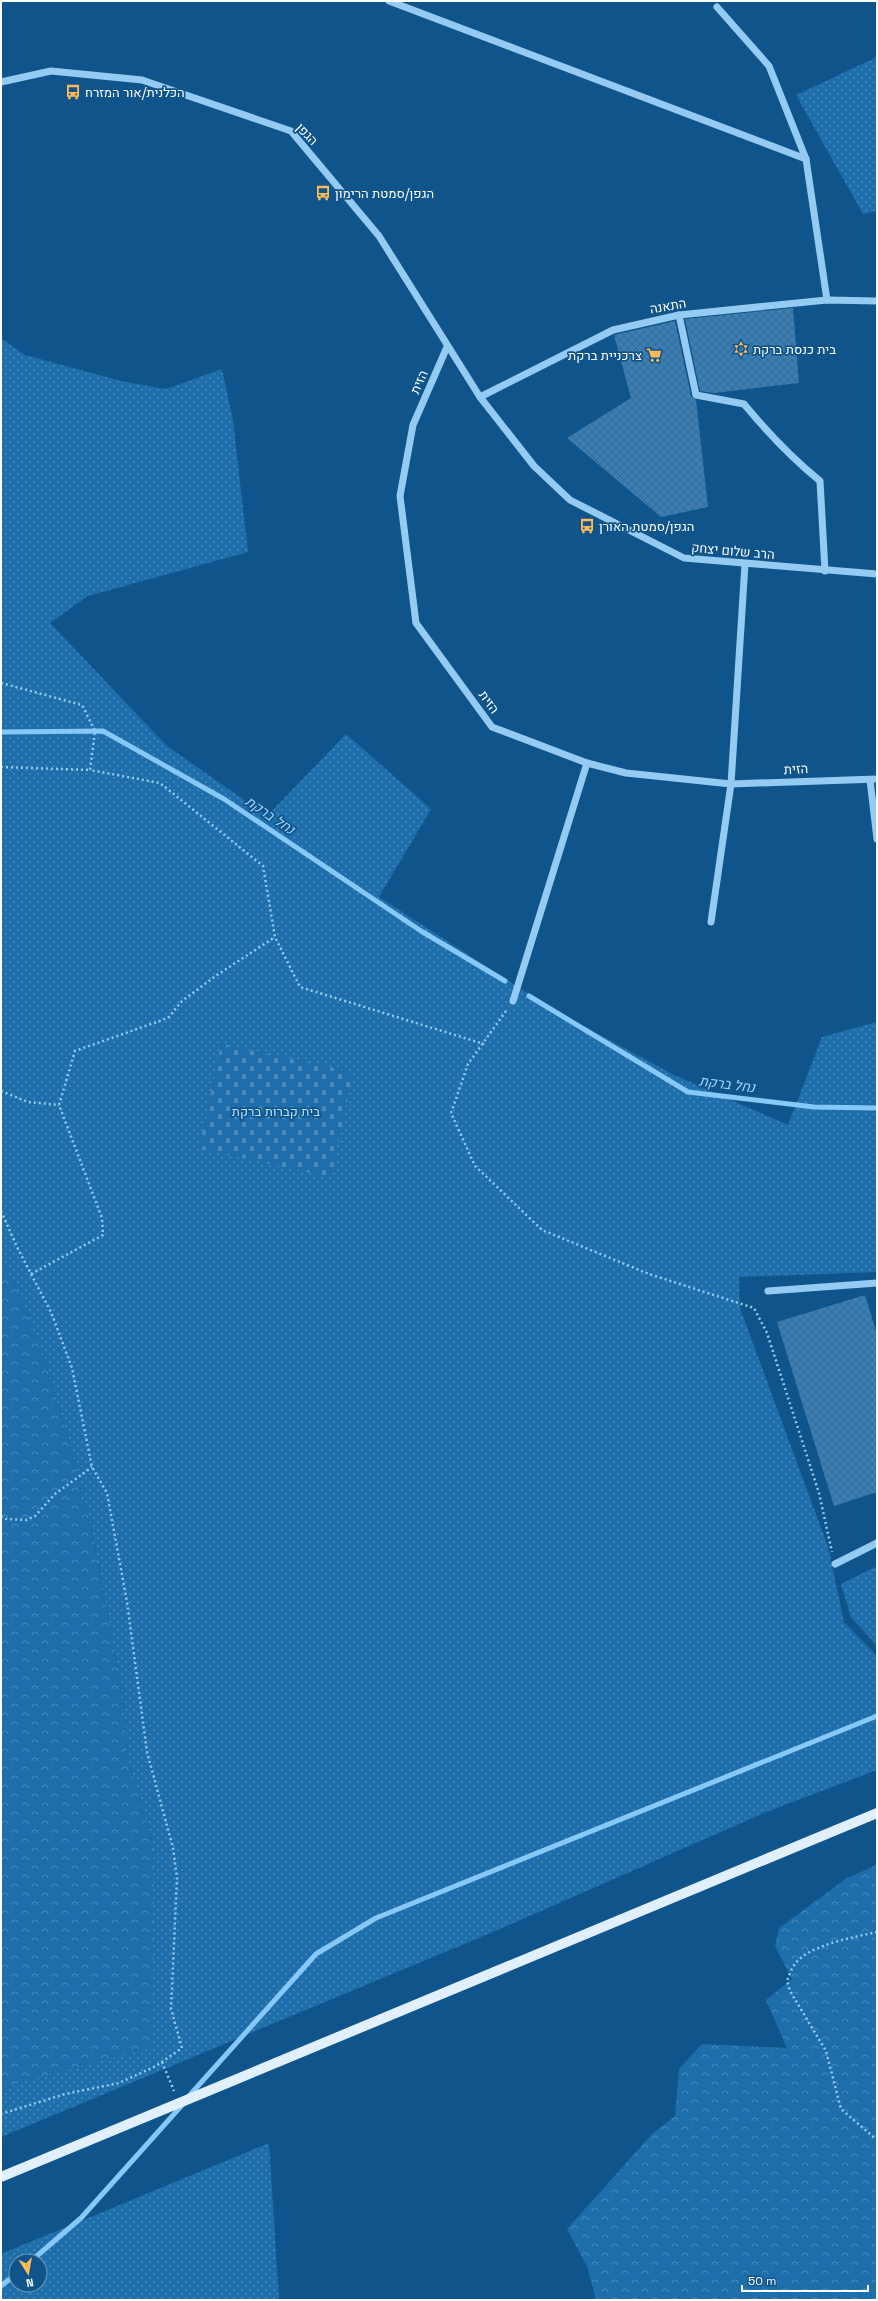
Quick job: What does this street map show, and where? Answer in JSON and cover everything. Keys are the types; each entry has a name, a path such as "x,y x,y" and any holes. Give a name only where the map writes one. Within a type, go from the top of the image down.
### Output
{"main road":[{"path":"1,2178 877,1813"}],"street":[{"path":"389,1 806,159"},
{"path":"717,7 769,66 806,159 827,300"},
{"name":"הגפן","path":"1,82 50,71 142,80 291,131 379,236 447,347 480,397"},
{"name":"התאנה","path":"480,397 613,330 679,315 827,300 877,301"},
{"path":"679,315 696,395 744,404 767,432 791,457 820,481 826,571"},
{"name":"הזית","path":"447,347 413,425 400,496 416,623 492,727 587,763 626,773 731,784 812,780 874,780"},
{"name":"הרב שלום יצחק","path":"480,397 534,466 570,500 684,558 826,571 877,574"},
{"path":"711,922 731,784 745,564"},
{"path":"513,1001 587,763"},
{"path":"874,780 877,839"},
{"path":"768,1291 877,1283"},
{"path":"835,1564 877,1543"}],"path":[{"path":"1,683 82,705 95,731 90,770"},
{"path":"1,767 90,770 160,783 263,866 275,937 300,987 484,1044"},
{"path":"31,1274 103,1235 102,1218 59,1105 75,1051 168,1018 182,1001 217,974 275,937"},
{"path":"513,1001 484,1044 468,1064 451,1113 475,1166 542,1230 649,1274 754,1308 767,1333 819,1493 835,1564"},
{"path":"1,1091 28,1102 59,1105"},
{"path":"1,1211 51,1312 72,1368 92,1467 107,1493 127,1602 147,1752 174,1856 177,1878 171,2009 182,2048 162,2062 118,2083 65,2094 1,2114"},
{"path":"1,1516 6,1519 26,1520 35,1516 56,1494 92,1467"},
{"path":"877,1932 849,1938 811,1952 795,1963 787,1981 790,1991 826,2051 841,2109 877,2140"},
{"path":"162,2062 180,2103"}],"green space":[{"path":"877,57 877,211 863,214 796,95"},
{"path":"1,338 25,355 125,382 166,389 222,369 233,420 248,552 88,596 50,623 167,746 267,816 346,734 431,809 379,897 552,1009 674,1075 788,1125 822,1037 877,1022 877,1272 739,1277 740,1308 828,1547 844,1622 877,1656 877,1770 766,1812 493,1932 1,2137 1,2091 22,2082 154,1846 127,1756 124,1700 89,1516 43,1354 15,1283 1,1262"},
{"name":"בית קברות ברקת","path":"221,1044 353,1072 331,1177 199,1149"},
{"path":"1,1262 15,1283 43,1354 89,1516 124,1700 127,1756 154,1846 152,2048 22,2082 1,2091"},
{"path":"877,1566 877,1646 851,1617 841,1584"},
{"path":"877,1865 877,2300 596,2300 587,2266 567,2229 653,2133 675,2116 679,2069 702,2044 787,2048 766,2000 792,1979 775,1946 779,1928 847,1878"},
{"path":"269,2143 279,2300 1,2300 1,2254"}],"building":[{"name":"בית כנסת ברקת","path":"793,308 799,383 714,393 700,391 685,319"},
{"path":"675,321 691,396 696,400 708,507 661,517 567,438 631,398 614,335"},
{"path":"865,1295 877,1335 877,1492 834,1506 777,1322"}],"waterway":[{"name":"נחל ברקת","path":"1,732 103,731 224,799 421,931 505,981"},
{"name":"נחל ברקת","path":"529,996 688,1092 814,1107 877,1108"},
{"path":"189,2096 316,1954 376,1918 877,1716"},
{"path":"40,2253 81,2218 183,2104"},
{"path":"1,2286 8,2280"}],"place":[{"name":"הכלנית/אור המזרח","path":"73,92"},
{"name":"הגפן/סמטת הרימון","path":"323,193"},
{"name":"בית כנסת ברקת","path":"741,349"},
{"name":"צרכניית ברקת","path":"654,355"},
{"name":"הגפן/סמטת האורן","path":"587,526"}]}
